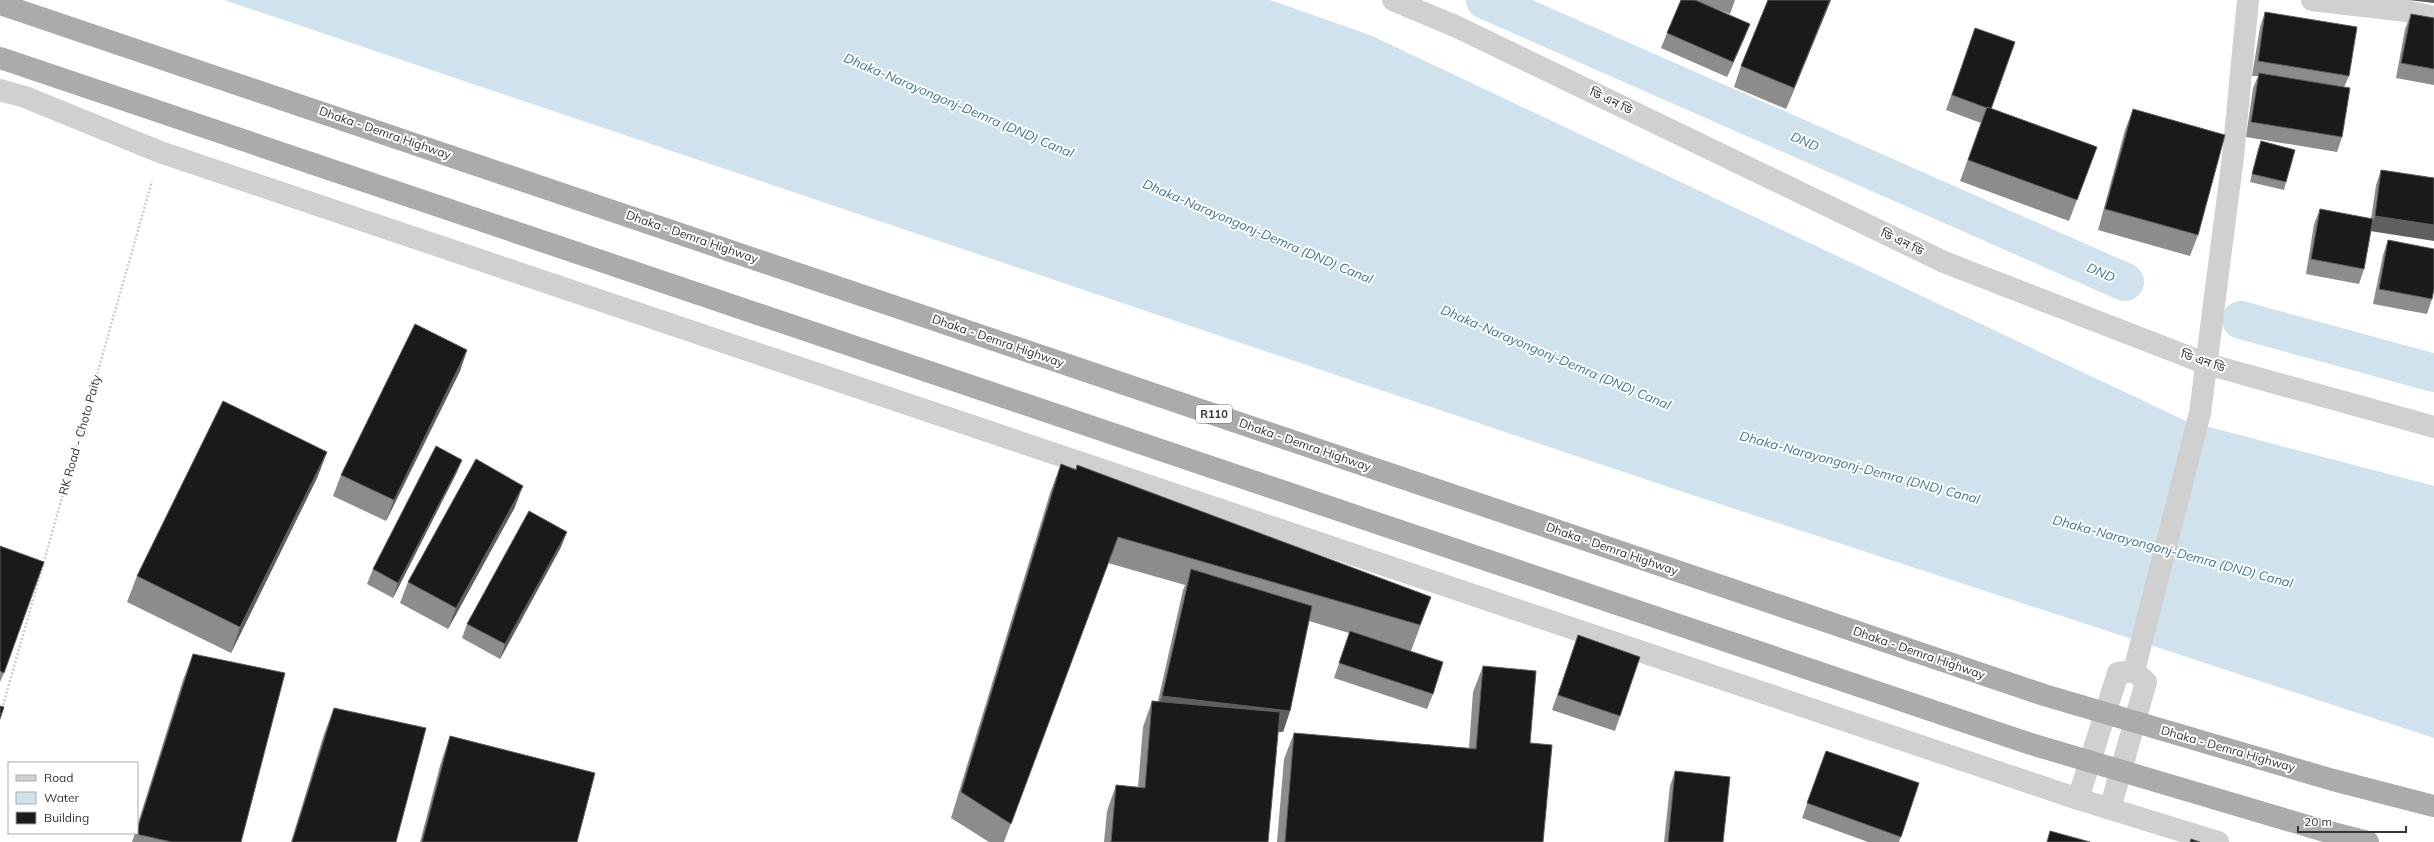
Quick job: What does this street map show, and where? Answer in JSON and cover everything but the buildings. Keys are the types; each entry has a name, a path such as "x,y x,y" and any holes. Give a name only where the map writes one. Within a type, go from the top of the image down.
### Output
{"main road":[{"name":"Dhaka - Demra Highway","path":"0,4 2044,695 2333,780 2434,806"},
{"path":"0,58 2030,744 2313,828 2368,842"}],"street":[{"name":"ডি এন ডি","path":"1393,0 1455,26 1944,262 2207,364 2434,427"},
{"path":"2110,809 2146,682 2137,662 2200,413 2233,157 2248,0"},
{"path":"2312,0 2406,11 2434,16"},
{"path":"0,90 25,97 160,152 2078,799 2218,842"},
{"path":"2078,799 2118,674 2137,662"}],"path":[{"name":"RK Road - Choto Paity","path":"0,717 160,152"}],"water":[{"name":"Dhaka-Narayongonj-Demra (DND) Canal","path":"224,0 1270,0 1370,35 2186,421 2434,486 2434,738 1680,491"}],"waterway":[{"name":"DND","path":"1485,0 2125,282"},
{"path":"2241,320 2434,373"}]}
